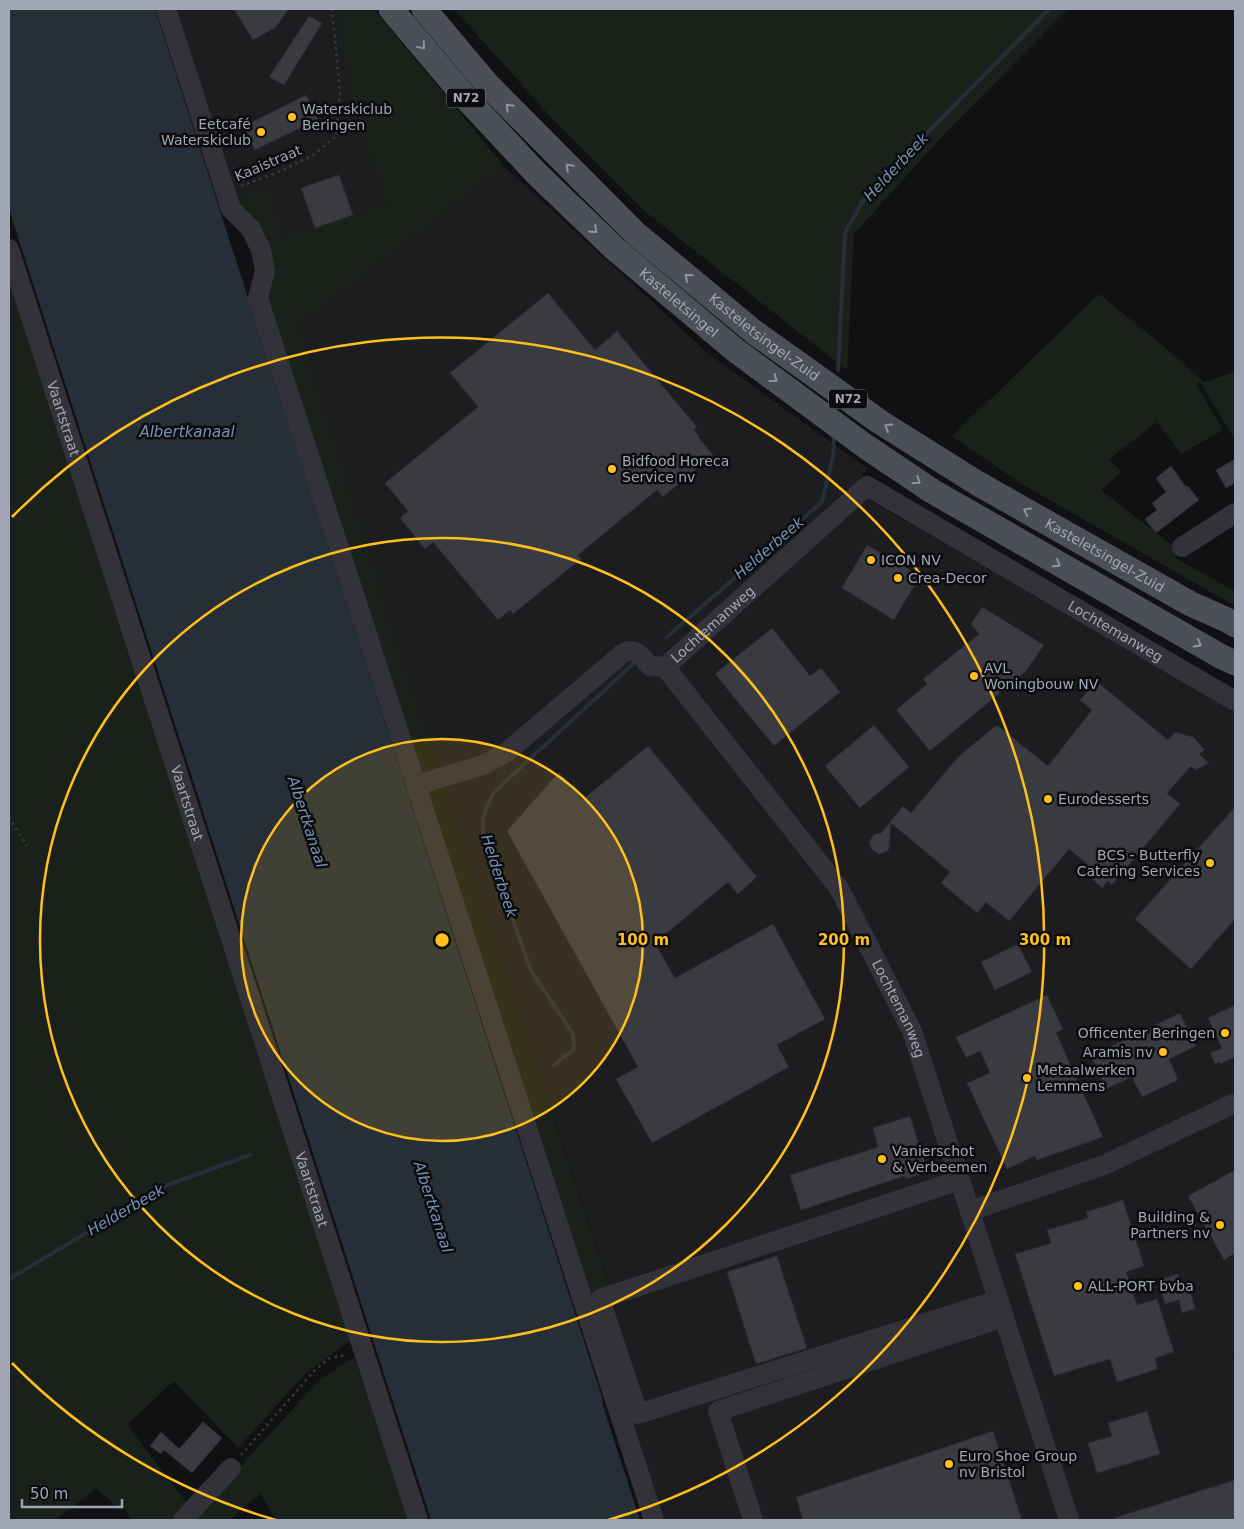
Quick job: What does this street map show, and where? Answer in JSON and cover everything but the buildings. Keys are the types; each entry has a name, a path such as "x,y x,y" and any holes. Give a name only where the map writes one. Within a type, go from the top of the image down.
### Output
{"main road":[{"name":"Kasteletsingel","path":"391,9 465,97 547,184 614,249 735,350 865,446 932,491 1204,648 1235,663"},
{"name":"Kasteletsingel-Zuid","path":"424,9 487,84 635,233 754,332 880,422 977,483 1191,604 1231,622"}],"street":[{"path":"166,9 231,209 251,229 261,250 265,271 258,298 654,1520"},
{"name":"Vaartstraat","path":"9,249 418,1520"},
{"name":"Lochtemanweg","path":"1069,1520 912,1031 839,888 665,667 867,486 1235,701"},
{"path":"1182,547 1235,514"},
{"path":"417,785 483,765 507,752 623,653 630,650 638,652 650,666 665,667"},
{"path":"970,1211 1104,1165 1235,1103"},
{"path":"960,1180 600,1299 638,1414 1001,1308"},
{"path":"753,1520 718,1411 1001,1308"},
{"path":"187,1516 231,1468"}],"path":[{"name":"Kaaistraat","path":"225,192 281,171 313,155 336,136 340,92 332,9"},
{"path":"9,817 27,846"},
{"path":"231,1468 314,1371 330,1358 345,1355 366,1358"}],"shaded area":[{"path":"176,9 340,9 345,61 356,111 388,205 283,239 238,210"},
{"path":"340,9 374,9 504,166 298,325 418,710 609,1286 590,1292 238,210 243,196 265,188 283,238 388,205 356,111 345,61"},
{"path":"454,9 1068,9 946,132 854,234 847,370 648,214 549,115"},
{"path":"504,166 710,355 868,469 851,488 1235,708 1235,1353 1232,1354 1235,1359 1235,1520 663,1520 590,1292 609,1285 418,710 298,325"},
{"path":"9,268 353,1339 306,1373 238,1448 174,1381 127,1425 188,1504 173,1520 132,1520 124,1509 122,1511 96,1488 56,1520 9,1520"},
{"path":"1099,294 1167,349 1204,382 1235,372 1235,440 1201,383 1196,384 1223,430 1181,454 1157,422 1109,459 1122,472 1101,490 1181,552 1175,558 1235,591 1235,606 1020,483 952,436"},
{"path":"354,1357 377,1420 409,1520 276,1520 261,1494 240,1510 231,1520 192,1520 318,1381"}],"water":[{"name":"Albertkanaal","path":"9,9 155,9 640,1520 431,1520 9,209"}],"waterway":[{"name":"Helderbeek","path":"838,370 845,233 867,194 1049,9"},
{"name":"Helderbeek","path":"667,637 822,502 833,456 834,438"},
{"name":"Helderbeek","path":"554,1065 574,1049 573,1034 531,971 483,834 483,817 493,793 633,664"},
{"name":"Helderbeek","path":"9,1279 165,1186 250,1155"}],"place":[{"name":"Waterskiclub Beringen","path":"292,117"},
{"name":"Eetcafé Waterskiclub","path":"261,132"},
{"name":"Bidfood Horeca Service nv","path":"612,469"},
{"name":"ICON NV","path":"871,560"},
{"name":"Crea-Decor","path":"898,578"},
{"name":"AVL Woningbouw NV","path":"974,676"},
{"name":"Eurodesserts","path":"1048,799"},
{"name":"BCS - Butterfly Catering Services","path":"1210,863"},
{"name":"Officenter Beringen","path":"1225,1033"},
{"name":"Aramis nv","path":"1163,1052"},
{"name":"Metaalwerken Lemmens","path":"1027,1078"},
{"name":"Vanierschot & Verbeemen","path":"882,1159"},
{"name":"Building & Partners nv","path":"1220,1225"},
{"name":"ALL-PORT bvba","path":"1078,1286"},
{"name":"Euro Shoe Group nv Bristol","path":"949,1464"}]}
